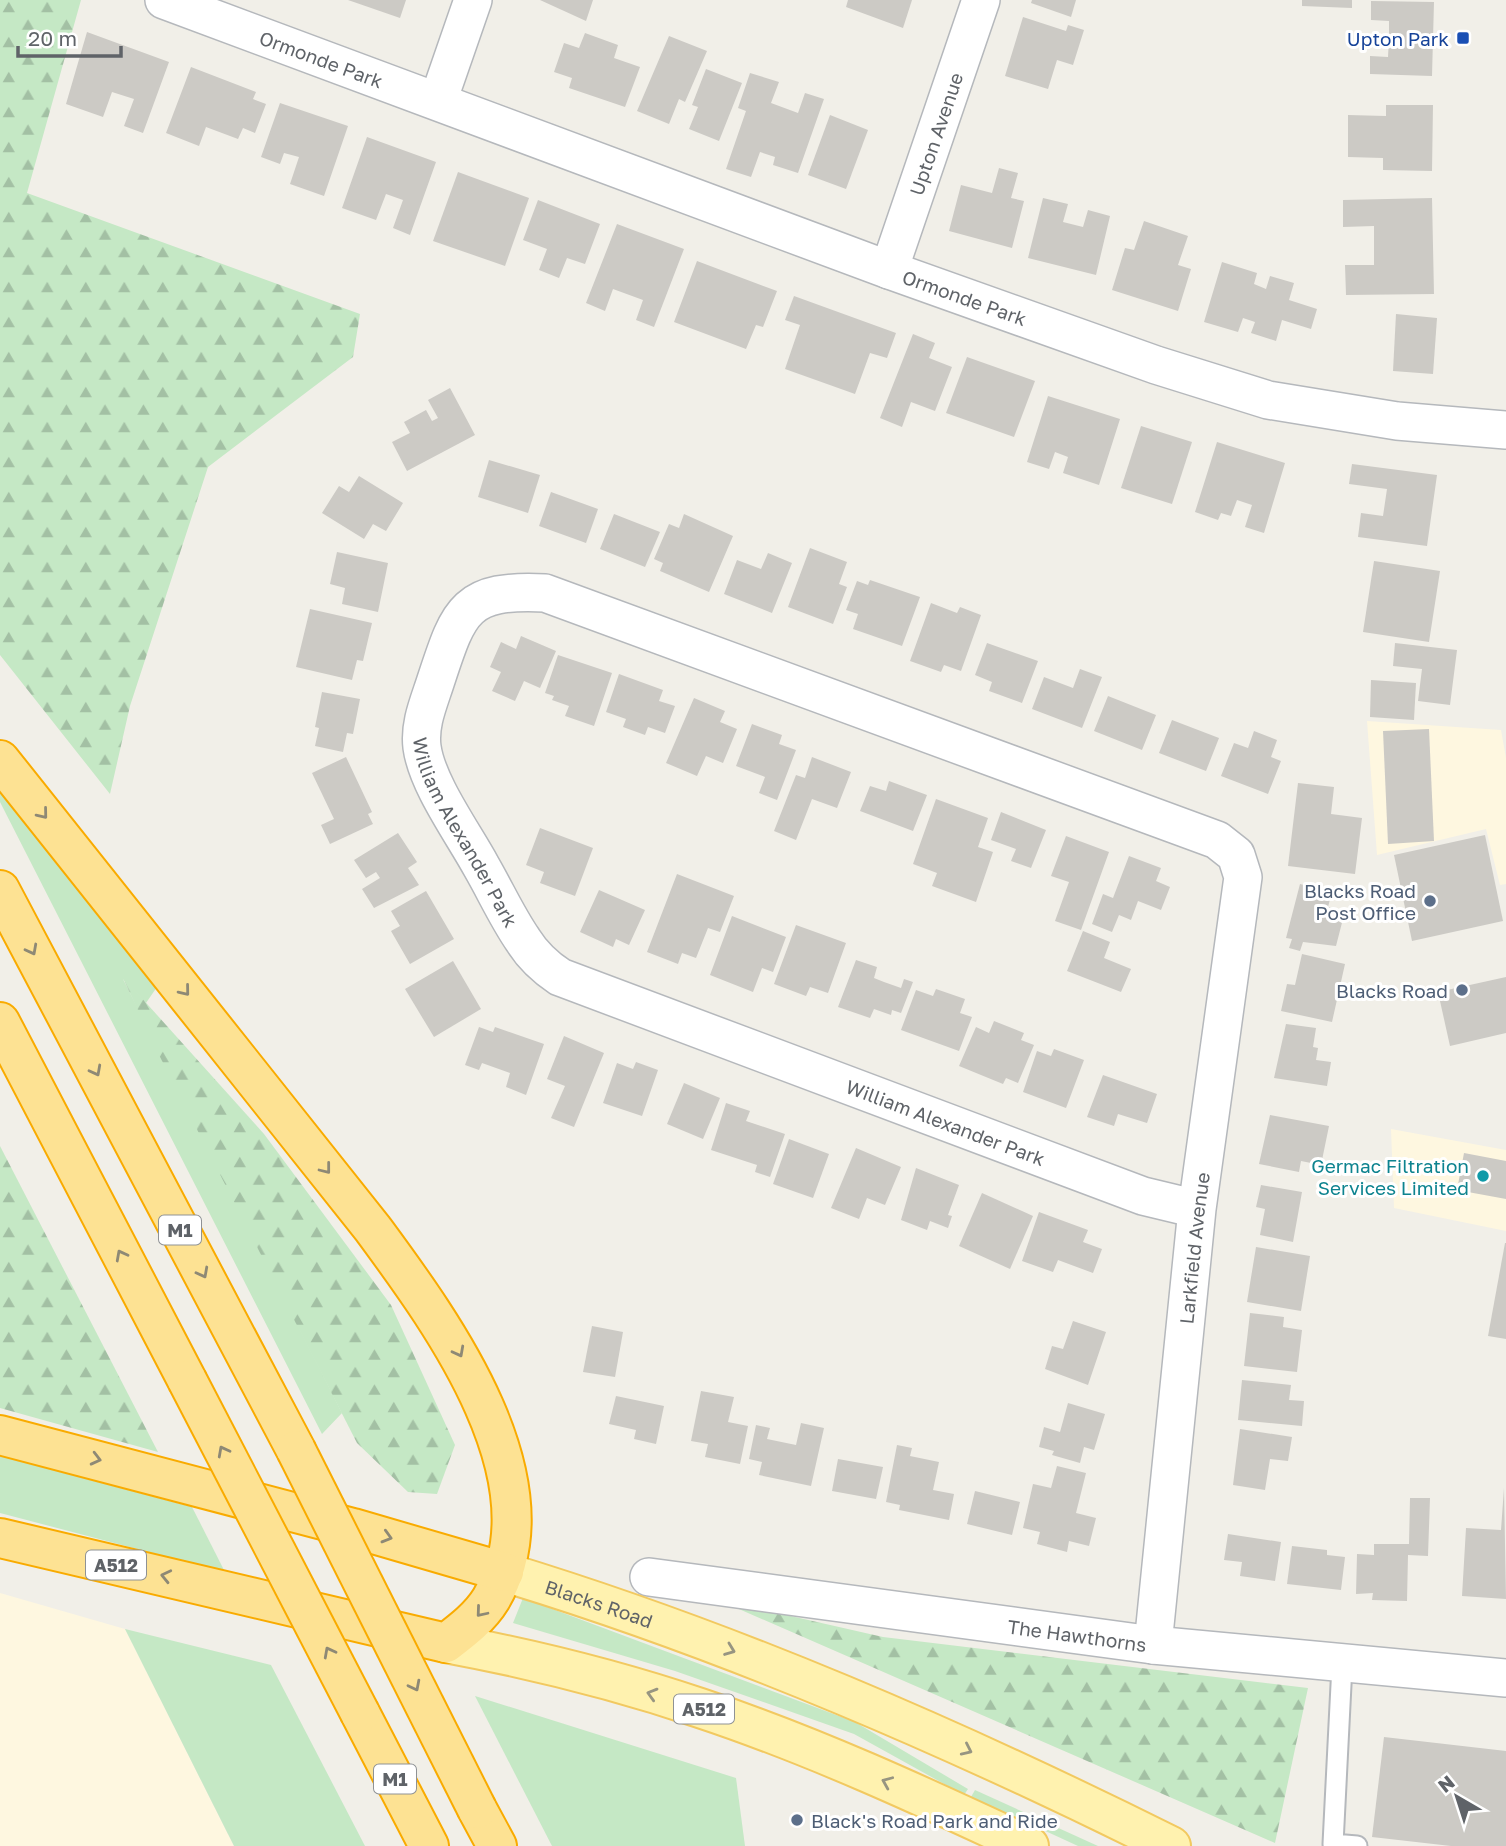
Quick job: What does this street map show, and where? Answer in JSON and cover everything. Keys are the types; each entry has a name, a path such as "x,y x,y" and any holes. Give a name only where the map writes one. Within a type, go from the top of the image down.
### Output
{"highway":[{"path":"0,760 373,1229 453,1342 479,1392 507,1479 511,1524 504,1572 491,1599 478,1616 446,1643"},
{"name":"M1","path":"0,890 296,1450 497,1846"},
{"name":"M1","path":"0,1022 429,1846"},
{"name":"Blacks Road","path":"0,1435 353,1528 504,1572"},
{"name":"A512","path":"0,1538 446,1643"}],"main road":[{"name":"Blacks Road","path":"504,1572 656,1621 789,1673 895,1717 1171,1846"},
{"name":"A512","path":"446,1643 540,1662 700,1708 840,1762 987,1835 1029,1846"}],"street":[{"name":"Ormonde Park","path":"164,0 890,270 1156,365 1268,400 1397,421 1506,430"},
{"path":"438,101 473,0"},
{"name":"Upton Avenue","path":"890,270 981,0"},
{"name":"William Alexander Park","path":"1197,1209 1143,1196 560,977 541,963 522,939 441,793 427,766 422,747 422,723 453,628 468,610 486,598 509,592 545,593 1217,840 1236,855"},
{"name":"Larkfield Avenue","path":"1153,1645 1197,1209 1242,877 1236,855"},
{"name":"The Hawthorns","path":"649,1577 1153,1645 1342,1665 1506,1678"}],"lane":[{"path":"1342,1665 1333,1844 1357,1846"}],"shaded area":[{"path":"1367,721 1501,730 1506,758 1506,884 1500,885 1486,829 1377,855"},
{"path":"1391,1129 1506,1150 1506,1231 1394,1208"},
{"path":"0,1593 125,1629 234,1846 0,1846"}],"green space":[{"path":"0,0 81,0 27,193 360,314 353,357 208,467 130,706 110,794 0,655"},
{"path":"0,789 157,987 146,1003 123,979 342,1413 322,1434 0,802"},
{"path":"122,976 264,1134 391,1305 455,1445 437,1494 408,1492 357,1443 157,1051"},
{"path":"0,1146 158,1452 0,1408"},
{"path":"0,1456 192,1507 225,1572 0,1513"},
{"path":"523,1598 855,1722 968,1789 964,1795 854,1734 675,1671 513,1623"},
{"path":"716,1599 883,1637 1308,1688 1275,1843"},
{"path":"125,1629 271,1665 365,1846 234,1846"},
{"path":"475,1696 736,1778 745,1846 552,1846"},
{"path":"975,1790 1098,1846 1078,1846 971,1797"}],"building":[{"path":"348,0 406,0 400,18"},
{"path":"540,0 593,0 586,21"},
{"path":"848,0 912,0 903,28 846,7"},
{"path":"1032,0 1076,0 1071,17 1031,3"},
{"path":"1302,0 1352,0 1352,8 1302,6"},
{"path":"1371,1 1434,2 1432,76 1370,74 1370,56 1388,57 1389,38 1389,21 1371,20"},
{"path":"1023,17 1066,31 1068,25 1084,30 1073,65 1057,60 1048,89 1005,76"},
{"path":"87,32 169,62 143,133 124,126 134,99 112,92 103,117 66,104"},
{"path":"585,33 618,45 614,58 640,67 625,107 569,88 572,78 554,72 564,43 579,48"},
{"path":"669,36 707,51 685,102 679,99 669,124 637,111"},
{"path":"191,67 256,92 253,99 266,104 255,133 243,128 238,139 206,127 199,146 166,133"},
{"path":"706,69 742,83 719,141 689,129 698,107 692,105"},
{"path":"750,73 779,82 771,103 798,113 805,93 824,99 798,173 773,165 775,157 760,152 751,177 726,169 746,111 738,108"},
{"path":"280,103 348,126 324,196 290,184 299,157 284,153 280,164 261,157"},
{"path":"1386,105 1433,105 1432,171 1383,170 1383,158 1348,157 1348,115 1386,116"},
{"path":"830,115 868,130 846,189 808,175"},
{"path":"367,137 436,162 410,235 393,228 403,200 386,194 376,220 342,208"},
{"path":"999,168 1018,173 1011,198 1024,201 1012,248 949,231 961,185 992,193"},
{"path":"458,172 529,198 505,266 433,241"},
{"path":"1043,198 1068,204 1063,222 1083,227 1088,210 1110,216 1096,275 1028,258"},
{"path":"1432,198 1434,294 1346,295 1345,265 1374,265 1374,226 1343,227 1343,200"},
{"path":"538,200 600,224 585,264 567,258 559,278 539,270 547,249 523,240"},
{"path":"1144,221 1188,236 1178,265 1191,269 1178,311 1112,290 1125,248 1134,250"},
{"path":"617,224 684,249 654,327 636,320 643,300 613,289 605,311 586,303"},
{"path":"697,261 777,291 763,327 756,325 746,349 674,322"},
{"path":"1222,262 1257,273 1254,284 1266,289 1270,276 1294,283 1289,300 1317,309 1311,329 1282,320 1276,341 1251,333 1255,322 1243,318 1238,332 1204,322"},
{"path":"794,296 896,333 887,358 870,353 855,394 785,369 800,325 785,320"},
{"path":"1396,314 1437,318 1433,374 1393,371"},
{"path":"913,334 935,343 929,358 952,367 935,411 911,402 902,427 880,418"},
{"path":"967,357 1035,381 1014,437 946,413"},
{"path":"450,388 475,435 407,471 392,442 410,433 404,422 426,410 432,421 438,418 428,400"},
{"path":"1048,396 1120,419 1099,485 1063,473 1068,457 1055,452 1049,469 1027,462"},
{"path":"1141,426 1192,442 1172,504 1121,488"},
{"path":"1217,442 1285,463 1264,533 1245,527 1252,505 1237,500 1231,516 1221,513 1218,520 1195,512"},
{"path":"489,460 540,475 528,513 478,497"},
{"path":"1352,464 1437,475 1427,546 1358,537 1361,513 1383,516 1387,489 1349,484"},
{"path":"359,476 403,503 386,531 373,524 364,539 322,513 339,486 349,492"},
{"path":"551,492 598,509 586,543 539,526"},
{"path":"614,514 660,532 645,567 600,549"},
{"path":"684,514 733,536 709,592 660,571 663,563 654,559 669,524 679,528"},
{"path":"810,548 847,562 839,584 847,587 833,624 788,607"},
{"path":"337,552 388,563 378,612 342,604 345,588 330,584"},
{"path":"768,553 792,563 772,613 724,594 737,560 761,569"},
{"path":"1374,561 1440,571 1429,642 1363,632"},
{"path":"870,580 920,597 902,646 853,629 858,614 846,610 857,581 868,585"},
{"path":"931,603 957,613 960,607 981,615 961,671 944,665 941,672 910,661"},
{"path":"310,609 372,623 363,661 357,660 352,680 296,667"},
{"path":"521,636 556,651 540,688 524,681 515,701 492,691 501,672 490,667 501,642 516,649"},
{"path":"987,643 1038,661 1022,703 989,691 992,682 975,675"},
{"path":"1395,643 1457,650 1450,705 1418,701 1422,669 1393,666"},
{"path":"558,655 612,673 594,726 565,716 569,706 552,700 554,696 545,693"},
{"path":"1080,669 1102,677 1082,728 1032,709 1044,677 1073,688"},
{"path":"619,674 663,690 659,701 675,706 665,733 648,727 645,735 623,727 626,719 606,712"},
{"path":"1371,680 1416,683 1414,720 1370,717"},
{"path":"322,692 360,699 353,734 347,733 343,752 315,746 319,728 315,727"},
{"path":"1108,696 1156,715 1142,750 1094,731"},
{"path":"694,698 725,711 720,722 737,729 723,763 706,756 697,776 666,763"},
{"path":"1172,720 1219,738 1206,771 1159,753"},
{"path":"752,724 782,735 779,744 796,750 777,800 759,793 765,777 736,766"},
{"path":"1429,729 1434,841 1388,844 1383,731"},
{"path":"1254,731 1277,740 1271,757 1281,761 1268,794 1221,776 1234,743 1248,748"},
{"path":"346,757 372,812 368,814 373,824 330,844 321,825 334,819 312,773"},
{"path":"812,757 851,772 837,808 812,799 796,840 774,831 796,775 805,778"},
{"path":"889,781 927,795 913,831 860,811 870,786 886,791"},
{"path":"1298,783 1334,787 1331,814 1362,818 1355,874 1288,866"},
{"path":"936,799 988,818 978,847 993,852 976,902 932,886 937,873 913,864"},
{"path":"1001,812 1046,830 1031,868 1011,861 1016,849 991,840"},
{"path":"540,828 593,848 575,896 540,883 544,872 526,865"},
{"path":"398,833 417,862 408,868 419,885 374,908 362,889 380,878 376,872 366,878 354,860"},
{"path":"1485,835 1503,921 1412,941 1394,855"},
{"path":"1066,836 1109,852 1081,930 1055,921 1069,882 1051,876"},
{"path":"1129,856 1161,868 1156,881 1170,887 1161,910 1138,901 1131,920 1119,915 1112,932 1092,924 1103,894 1113,898"},
{"path":"677,874 734,896 720,932 708,928 696,958 682,953 678,964 647,952"},
{"path":"1300,884 1332,892 1328,907 1345,911 1336,946 1303,942 1300,951 1289,948 1292,939 1286,938"},
{"path":"599,890 645,910 629,945 616,939 613,947 580,932"},
{"path":"426,891 454,939 410,964 391,931 400,926 391,911"},
{"path":"732,916 786,937 773,972 762,968 753,992 710,975"},
{"path":"796,925 846,943 828,993 810,987 806,996 774,984"},
{"path":"1083,931 1110,942 1104,958 1131,969 1121,992 1067,971"},
{"path":"1302,954 1345,964 1332,1022 1281,1011 1287,984 1295,985"},
{"path":"856,960 877,967 874,978 884,982 901,988 904,979 913,982 901,1013 892,1010 891,1015 874,1009 870,1018 838,1007"},
{"path":"453,961 481,1009 434,1037 405,989"},
{"path":"1506,977 1506,1033 1450,1046 1438,992"},
{"path":"936,989 965,999 960,1013 972,1017 959,1051 901,1030 916,990 933,996"},
{"path":"994,1021 1024,1033 1021,1040 1034,1045 1018,1083 1006,1078 1003,1084 959,1066 976,1027 989,1033"},
{"path":"1286,1024 1316,1028 1313,1047 1318,1048 1316,1060 1331,1062 1327,1086 1274,1078"},
{"path":"479,1027 493,1032 495,1027 544,1044 526,1095 506,1087 510,1073 482,1063 479,1070 465,1065"},
{"path":"564,1036 604,1053 574,1127 551,1118 565,1086 547,1079"},
{"path":"1054,1049 1084,1060 1066,1108 1023,1092 1037,1051 1051,1056"},
{"path":"636,1062 658,1070 642,1116 603,1103 617,1063 633,1069"},
{"path":"1103,1075 1157,1094 1147,1123 1118,1114 1114,1126 1087,1117"},
{"path":"684,1083 720,1098 703,1139 667,1124"},
{"path":"726,1103 750,1111 746,1121 785,1134 770,1177 755,1172 757,1165 711,1150"},
{"path":"1270,1115 1329,1126 1321,1165 1301,1161 1299,1172 1259,1164"},
{"path":"789,1139 829,1154 813,1198 773,1184"},
{"path":"856,1148 901,1167 885,1205 867,1198 859,1219 831,1208"},
{"name":"Germac Filtration Services Limited","path":"1464,1153 1506,1161 1506,1199 1457,1190"},
{"path":"916,1168 959,1185 948,1215 952,1216 948,1228 930,1221 927,1230 901,1220"},
{"path":"1261,1185 1302,1192 1293,1242 1260,1235 1265,1209 1256,1207"},
{"path":"982,1193 1033,1216 1010,1269 959,1246"},
{"path":"1039,1212 1088,1230 1083,1242 1102,1249 1093,1273 1058,1260 1053,1272 1022,1261"},
{"path":"1506,1243 1506,1339 1488,1336"},
{"path":"1256,1247 1310,1256 1301,1311 1247,1302"},
{"path":"1250,1313 1284,1317 1283,1327 1302,1330 1297,1372 1244,1366"},
{"path":"1073,1321 1106,1332 1088,1385 1045,1369 1052,1346 1063,1349"},
{"path":"592,1326 623,1332 615,1377 583,1372"},
{"path":"1242,1380 1291,1385 1289,1400 1304,1401 1302,1426 1238,1420"},
{"path":"701,1391 734,1397 728,1422 748,1426 740,1464 705,1457 708,1444 691,1441"},
{"path":"616,1396 664,1406 656,1444 634,1439 636,1430 609,1424"},
{"path":"1068,1403 1105,1414 1094,1450 1084,1447 1080,1463 1052,1455 1054,1451 1039,1447 1044,1427 1060,1432"},
{"path":"801,1423 824,1428 811,1486 759,1475 762,1462 749,1459 756,1425 770,1428 767,1439 796,1445"},
{"path":"1240,1429 1292,1437 1288,1461 1270,1459 1265,1490 1233,1485"},
{"path":"897,1445 912,1448 910,1456 939,1462 933,1490 954,1494 949,1520 899,1510 900,1505 886,1502"},
{"path":"838,1459 883,1467 876,1499 832,1491"},
{"path":"1057,1466 1086,1473 1076,1513 1096,1518 1089,1546 1069,1541 1067,1552 1037,1544 1040,1532 1023,1528 1033,1484 1051,1488"},
{"path":"1504,1488 1506,1599 1462,1596 1466,1528 1501,1530"},
{"path":"975,1491 1020,1502 1012,1535 967,1524"},
{"path":"1410,1498 1430,1498 1428,1556 1408,1555 1407,1601 1372,1600 1373,1593 1356,1594 1357,1554 1374,1555 1374,1544 1409,1544"},
{"path":"1228,1534 1281,1542 1275,1581 1240,1576 1242,1562 1224,1560"},
{"path":"1292,1546 1327,1550 1327,1555 1345,1557 1341,1590 1287,1584"},
{"path":"1384,1737 1506,1751 1506,1846 1451,1846 1372,1837"}],"place":[{"name":"Upton Park","path":"1463,38"},
{"name":"Blacks Road Post Office","path":"1430,901"},
{"name":"Blacks Road","path":"1462,990"},
{"name":"Germac Filtration Services Limited","path":"1483,1176"},
{"name":"Black's Road Park and Ride","path":"797,1820"}]}
